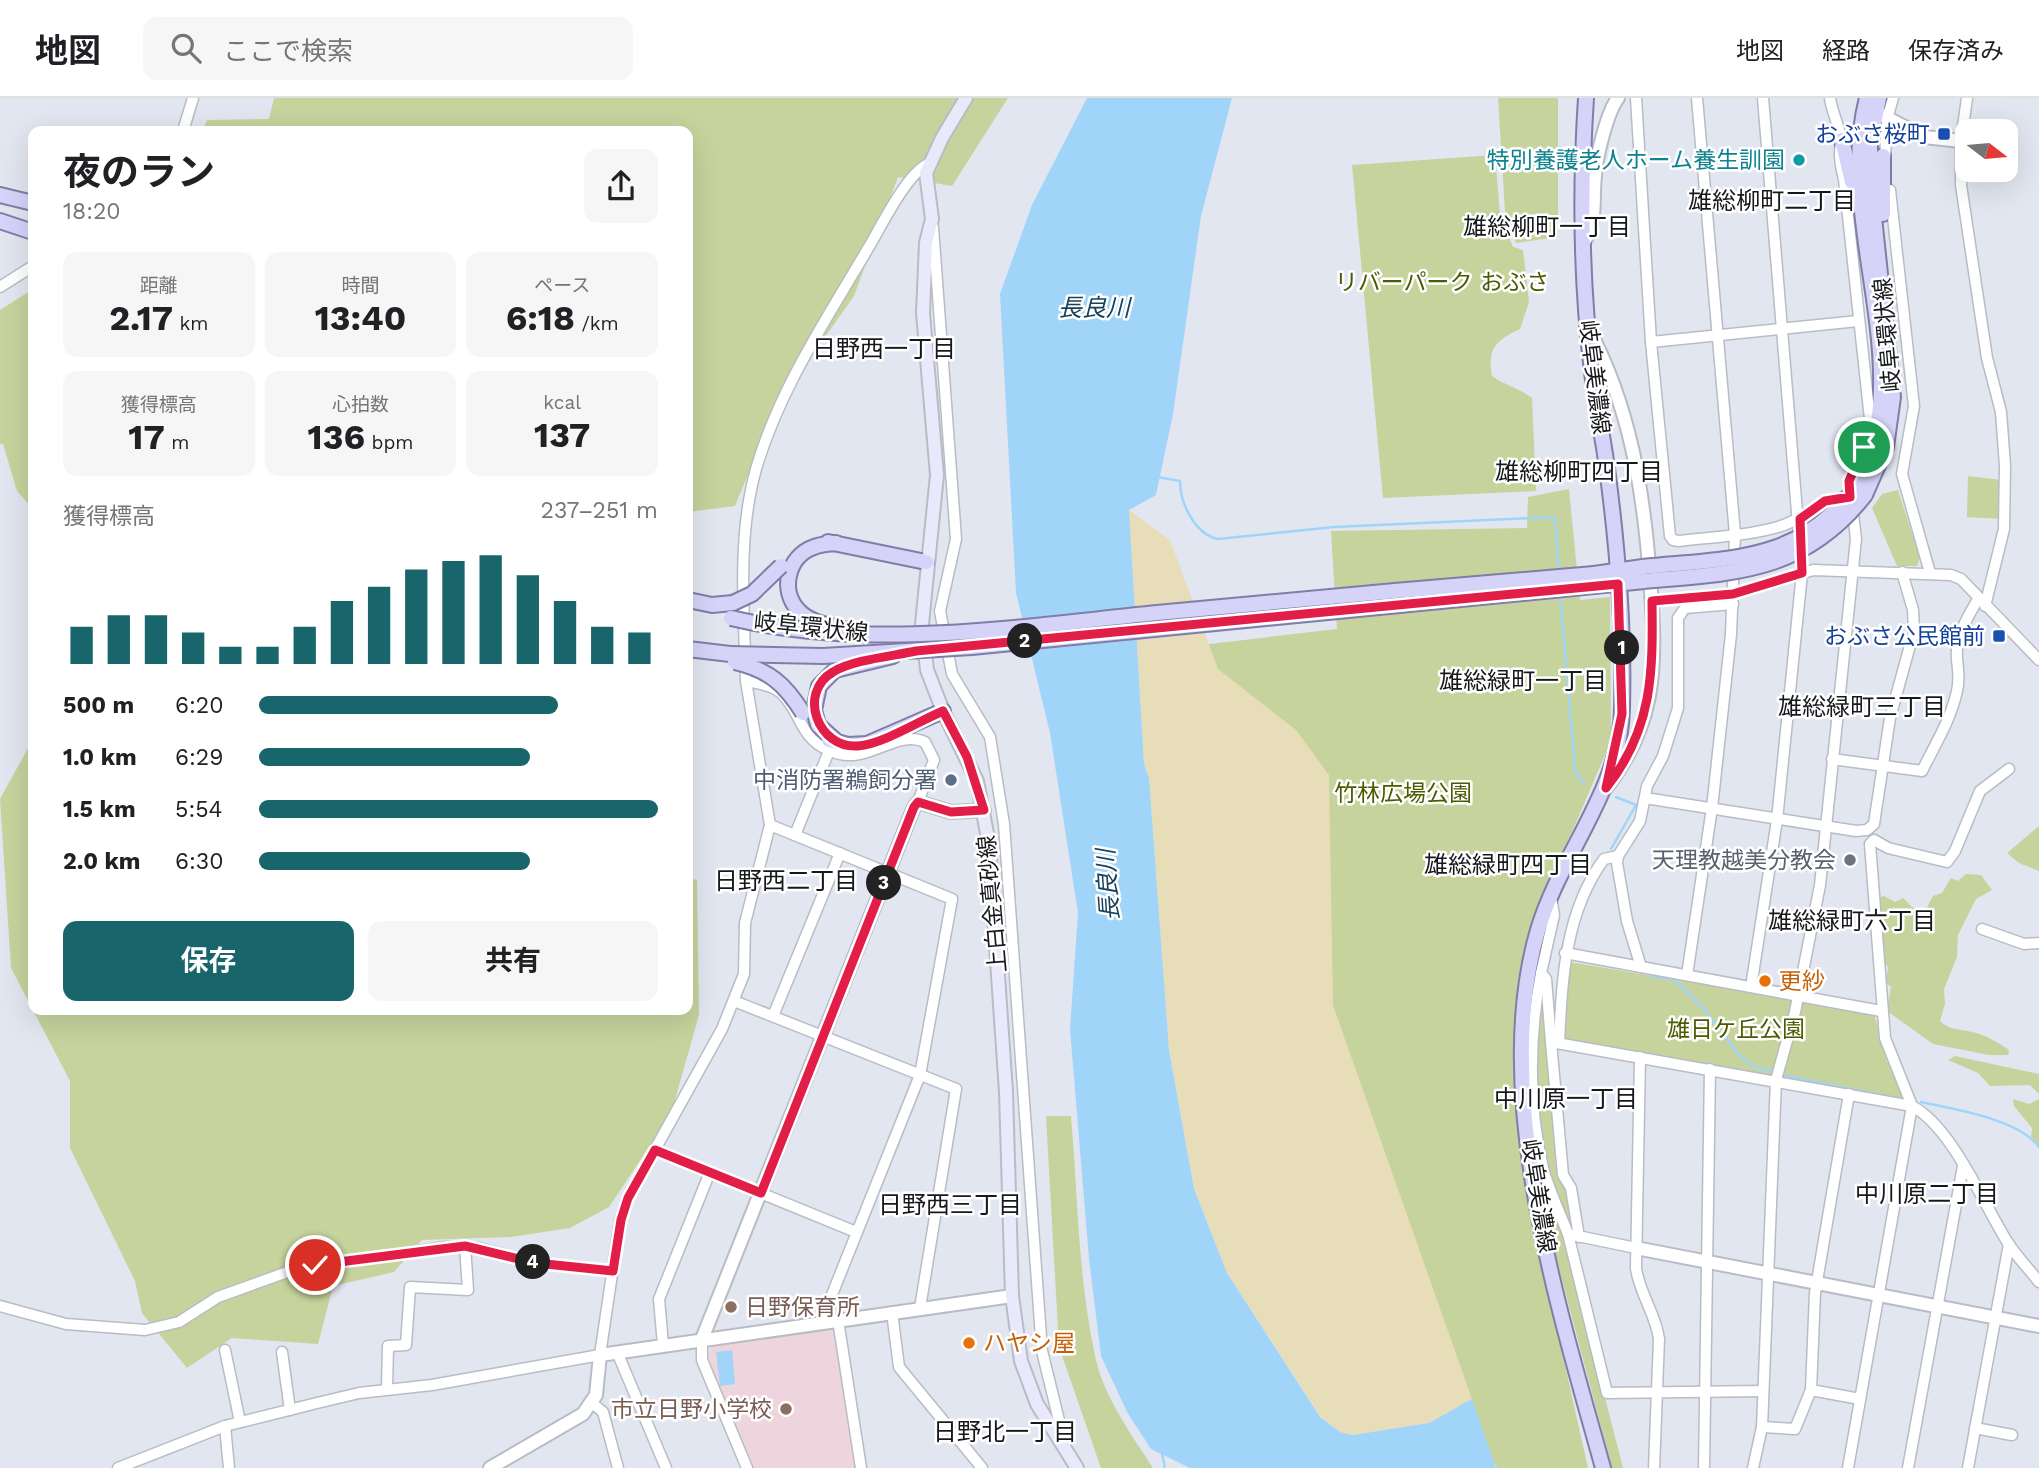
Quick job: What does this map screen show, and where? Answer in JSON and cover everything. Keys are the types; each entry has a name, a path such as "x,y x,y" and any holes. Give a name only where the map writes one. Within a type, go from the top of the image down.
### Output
{"main road":[{"path":"928,164 967,98"},
{"name":"岐阜美濃線","path":"1586,98 1582,244 1588,328 1609,480 1617,577 1622,714 1606,788 1551,894 1530,965 1524,1010 1525,1098 1539,1216 1550,1269 1603,1468"},
{"name":"岐阜環状線","path":"1867,98 1860,137 1859,177 1887,394"},
{"name":"岐阜環状線","path":"693,650 730,657 916,651 1643,574 1748,555 1793,542 1831,517 1858,492 1875,444 1887,394 1870,179 1870,144 1879,98"},
{"path":"1842,140 1851,175 1866,314 1887,394"},
{"path":"1883,156 1882,214 1899,371 1887,394"},
{"name":"上白金真砂線","path":"928,164 932,219 926,243 923,313 937,475 926,562 923,636 927,670 943,711 967,757 984,810 1006,1092 1012,1296 1021,1361 1037,1404 1077,1468"},
{"path":"0,195 28,202"},
{"path":"0,221 28,230"},
{"path":"693,601 732,610 786,568 802,545 814,540 926,562"},
{"path":"786,568 791,600 799,611 811,620 859,634"},
{"name":"岐阜環状線","path":"693,607 732,610 798,629 859,634 969,631 1594,580"},
{"path":"808,712 819,686 835,670 916,651"},
{"path":"730,657 770,673 781,682 808,712 833,747 867,744 943,711"}],"street":[{"path":"184,126 192,98"},
{"path":"1582,244 1592,230 1595,172 1612,109 1618,98"},
{"path":"1636,98 1650,342 1670,536 1679,541 1760,531 1800,519 1825,501 1858,492"},
{"path":"1687,975 1712,808 1733,599 1735,534 1697,98"},
{"path":"1751,987 1777,820 1802,573 1800,519 1763,98"},
{"path":"1753,1468 1762,1427 1776,1080 1798,996 1820,885 1856,539 1858,492 1849,481 1864,447 1870,419 1844,179 1838,155 1842,140 1831,112 1830,98"},
{"path":"1893,98 1883,117 1883,156 1890,172 1890,200 1913,406 1902,474 1930,573"},
{"path":"1964,119 1967,98"},
{"path":"1883,117 1924,137 1955,140"},
{"path":"489,1468 583,1414 592,1403 598,1385 600,1355 621,1220 628,1198 734,1001 744,974 745,923 770,825 746,681 744,581 749,505 767,436 799,366 873,240 919,168 928,164"},
{"path":"1832,759 1922,771 1956,695 1960,677 1956,657 1964,622 1982,602 2004,529 2005,466 2001,412 1987,358 1961,182"},
{"path":"932,219 956,539 940,611 952,674 990,737 1000,799 1042,1351 1068,1454"},
{"path":"0,287 28,269"},
{"path":"1650,342 1858,321"},
{"path":"1588,328 1600,349 1639,475 1652,601 1653,670 1648,699 1634,743 1606,788"},
{"path":"1641,967 1627,921 1618,856 1640,821 1647,786 1663,756 1678,708 1678,618 1685,608 1733,599 1813,570 1930,573 1961,579 2036,652"},
{"path":"1645,797 1856,831 1867,830 1874,824 1890,718 1914,631 1913,610 1902,572"},
{"path":"1652,601 1733,599"},
{"path":"746,681 772,687 782,693 808,736 833,747 855,756 870,754 914,737 925,742 934,760 702,1339 702,1360 747,1468"},
{"path":"795,835 833,747"},
{"path":"1848,1468 1912,1106 1885,1038 1881,1010 1883,982 1873,914 1871,840 1888,848 1947,862 1955,851 1980,791 2009,769"},
{"path":"918,802 951,812 984,810"},
{"path":"770,825 952,899 920,1075 821,1322"},
{"path":"773,1016 840,853"},
{"path":"1555,1042 1566,953 1577,912 1604,859 1618,856"},
{"path":"1551,894 1554,915 1541,973 1532,1043 1534,1101 1544,1168 1573,1235"},
{"path":"1982,929 2024,944 2039,943"},
{"path":"1566,953 1881,1010"},
{"path":"1541,973 1546,979 1555,1042 1563,1175 1570,1188 1573,1235 1607,1393 1763,1391"},
{"path":"734,1001 956,1089 920,1308"},
{"path":"1555,1042 1912,1106 1926,1113 1986,1200 2009,1244 2039,1282"},
{"path":"1640,1057 1637,1281 1657,1327 1654,1468"},
{"path":"1704,1468 1710,1069"},
{"path":"1762,1427 1795,1429 1811,1390 1817,1283 1849,1094"},
{"path":"655,1150 856,1232"},
{"path":"1908,1468 1963,1166"},
{"path":"663,1345 659,1299 710,1172"},
{"path":"1573,1235 2039,1326"},
{"path":"1968,1468 2009,1244"},
{"path":"0,1306 66,1324 145,1330 178,1322 218,1297 293,1270 465,1246 536,1263 613,1271"},
{"path":"387,1388 388,1346 406,1345 410,1287 468,1290 465,1246"},
{"path":"118,1468 225,1426 387,1388 432,1385 617,1352 1012,1296"},
{"path":"892,1312 899,1367 982,1468"},
{"path":"838,1320 862,1468"},
{"path":"225,1350 240,1422"},
{"path":"282,1352 290,1410"},
{"path":"617,1352 666,1468"},
{"path":"1811,1390 1860,1399"},
{"path":"592,1403 603,1412 618,1468"},
{"path":"225,1426 229,1468"},
{"path":"1975,1428 2012,1435"}],"shaded area":[{"name":"市立日野小学校","path":"831,1326 835,1329 856,1468 751,1468 711,1372 709,1352 713,1346"}],"green space":[{"path":"274,98 1008,98 952,186 898,177 854,296 777,405 735,506 693,511 693,126 204,126 207,120 269,119"},
{"path":"1498,98 1558,98 1558,237 1516,243 1505,211"},
{"name":"リバーパーク おぶさ","path":"1495,155 1500,214 1513,247 1523,250 1529,302 1520,329 1505,337 1492,352 1492,376 1532,398 1536,491 1383,498 1352,165"},
{"path":"28,292 28,503 17,491 3,444 0,444 0,310"},
{"path":"1968,476 2002,480 2001,519 1967,517"},
{"name":"竹林広場公園","path":"1569,489 1580,600 1610,597 1611,741 1541,904 1518,978 1519,1093 1530,1209 1588,1468 1497,1468 1461,1404 1158,650 1337,629 1331,531 1527,528 1528,497"},
{"path":"1898,490 1920,558 1917,566 1897,566 1872,508 1882,494"},
{"path":"28,748 28,1001 11,968 0,799"},
{"path":"2039,826 2039,871 2019,863 2007,853"},
{"path":"1966,874 1981,875 1992,890 1976,899 1958,935 1957,957 1944,989 1945,1004 1940,1021 1951,1028 1991,1039 2009,1050 2008,1055 1989,1055 1933,1044 1887,1011 1891,987 1886,982 1888,967 1882,960 1875,899 1884,896 1895,902 1903,898 1912,907 1925,911 1933,896 1942,893 1951,878 1958,881"},
{"path":"693,879 697,880 699,1015 671,1114 609,1207 570,1228 511,1237 422,1240 394,1272 333,1286 318,1344 232,1338 187,1368 142,1313 135,1281 70,1148 70,1081 36,1015 693,1015"},
{"name":"雄日ケ丘公園","path":"1570,962 1874,1013 1886,1059 1905,1099 1564,1039"},
{"path":"1542,999 1565,1188 1575,1239 1567,1250 1623,1468 1612,1468 1545,1216 1530,1099"},
{"path":"1955,1056 2039,1074 2039,1094 2030,1085 1990,1086 1978,1073 1948,1060"},
{"path":"2013,1099 2029,1104 2039,1099 2039,1145 2031,1137 2032,1128 2014,1106"},
{"path":"1046,1116 1071,1116 1085,1300 1096,1360 1112,1403 1153,1468 1101,1468 1059,1347"}],"sand":[{"path":"1129,510 1170,540 1218,669 1296,730 1329,775 1333,1005 1472,1399 1429,1423 1353,1435 1340,1432 1320,1416 1227,1273 1194,1189 1169,1050 1149,779 1144,764"}],"water":[{"name":"長良川","path":"1087,98 1232,98 1201,216 1173,414 1156,495 1129,510 1144,764 1149,778 1169,1050 1194,1189 1227,1273 1320,1417 1340,1432 1353,1435 1429,1423 1472,1399 1496,1468 1190,1468 1151,1449 1127,1412 1101,1356 1089,1259 1070,1029 1078,913 1050,733 1016,593 1000,294 1032,205"},
{"path":"732,1350 735,1384 720,1386 716,1352"}],"waterway":[{"path":"1158,477 1180,481 1186,507 1195,524 1209,536 1218,539 1334,527 1555,517 1559,572"},
{"path":"1560,593 1575,767 1576,774 1585,784"},
{"path":"1611,849 1636,805 1616,797"},
{"path":"1625,931 1629,944"},
{"path":"1652,976 1675,980 1703,1008 1738,1054 1755,1068 1771,1070"},
{"path":"1781,1075 1907,1100"},
{"path":"1921,1102 2001,1122 2030,1137 2039,1147"},
{"path":"1162,1454 1165,1468"}],"place":[{"name":"おぶさ桜町","path":"1944,134"},
{"name":"特別養護老人ホーム養生訓園","path":"1799,160"},
{"name":"おぶさ公民館前","path":"1999,636"},
{"name":"中消防署鵜飼分署","path":"951,780"},
{"name":"天理教越美分教会","path":"1850,860"},
{"name":"更紗","path":"1765,981"},
{"name":"日野保育所","path":"731,1307"},
{"name":"ハヤシ屋","path":"969,1343"},
{"name":"市立日野小学校","path":"786,1409"}],"district":[{"name":"雄総柳町二丁目","path":"1772,201"},
{"name":"雄総柳町一丁目","path":"1547,227"},
{"name":"日野西一丁目","path":"884,349"},
{"name":"雄総柳町四丁目","path":"1579,472"},
{"name":"雄総緑町一丁目","path":"1523,681"},
{"name":"雄総緑町三丁目","path":"1862,707"},
{"name":"雄総緑町四丁目","path":"1508,865"},
{"name":"日野西二丁目","path":"786,881"},
{"name":"雄総緑町六丁目","path":"1852,921"},
{"name":"中川原一丁目","path":"1566,1099"},
{"name":"中川原二丁目","path":"1927,1194"},
{"name":"日野西三丁目","path":"950,1205"},
{"name":"日野北一丁目","path":"1005,1432"}],"route":[{"path":"315,1265 465,1246 536,1263 613,1271 621,1220 628,1198 655,1150 761,1193 914,807 918,802 923,802 951,812 984,810 977,781 943,711 858,746 837,742 818,725 814,710 815,696 825,678 835,670 916,651 1618,584 1623,670 1622,714 1606,788 1634,743 1648,699 1653,670 1652,601 1733,594 1802,573 1800,519 1825,501 1850,497 1849,481 1864,447"}]}
